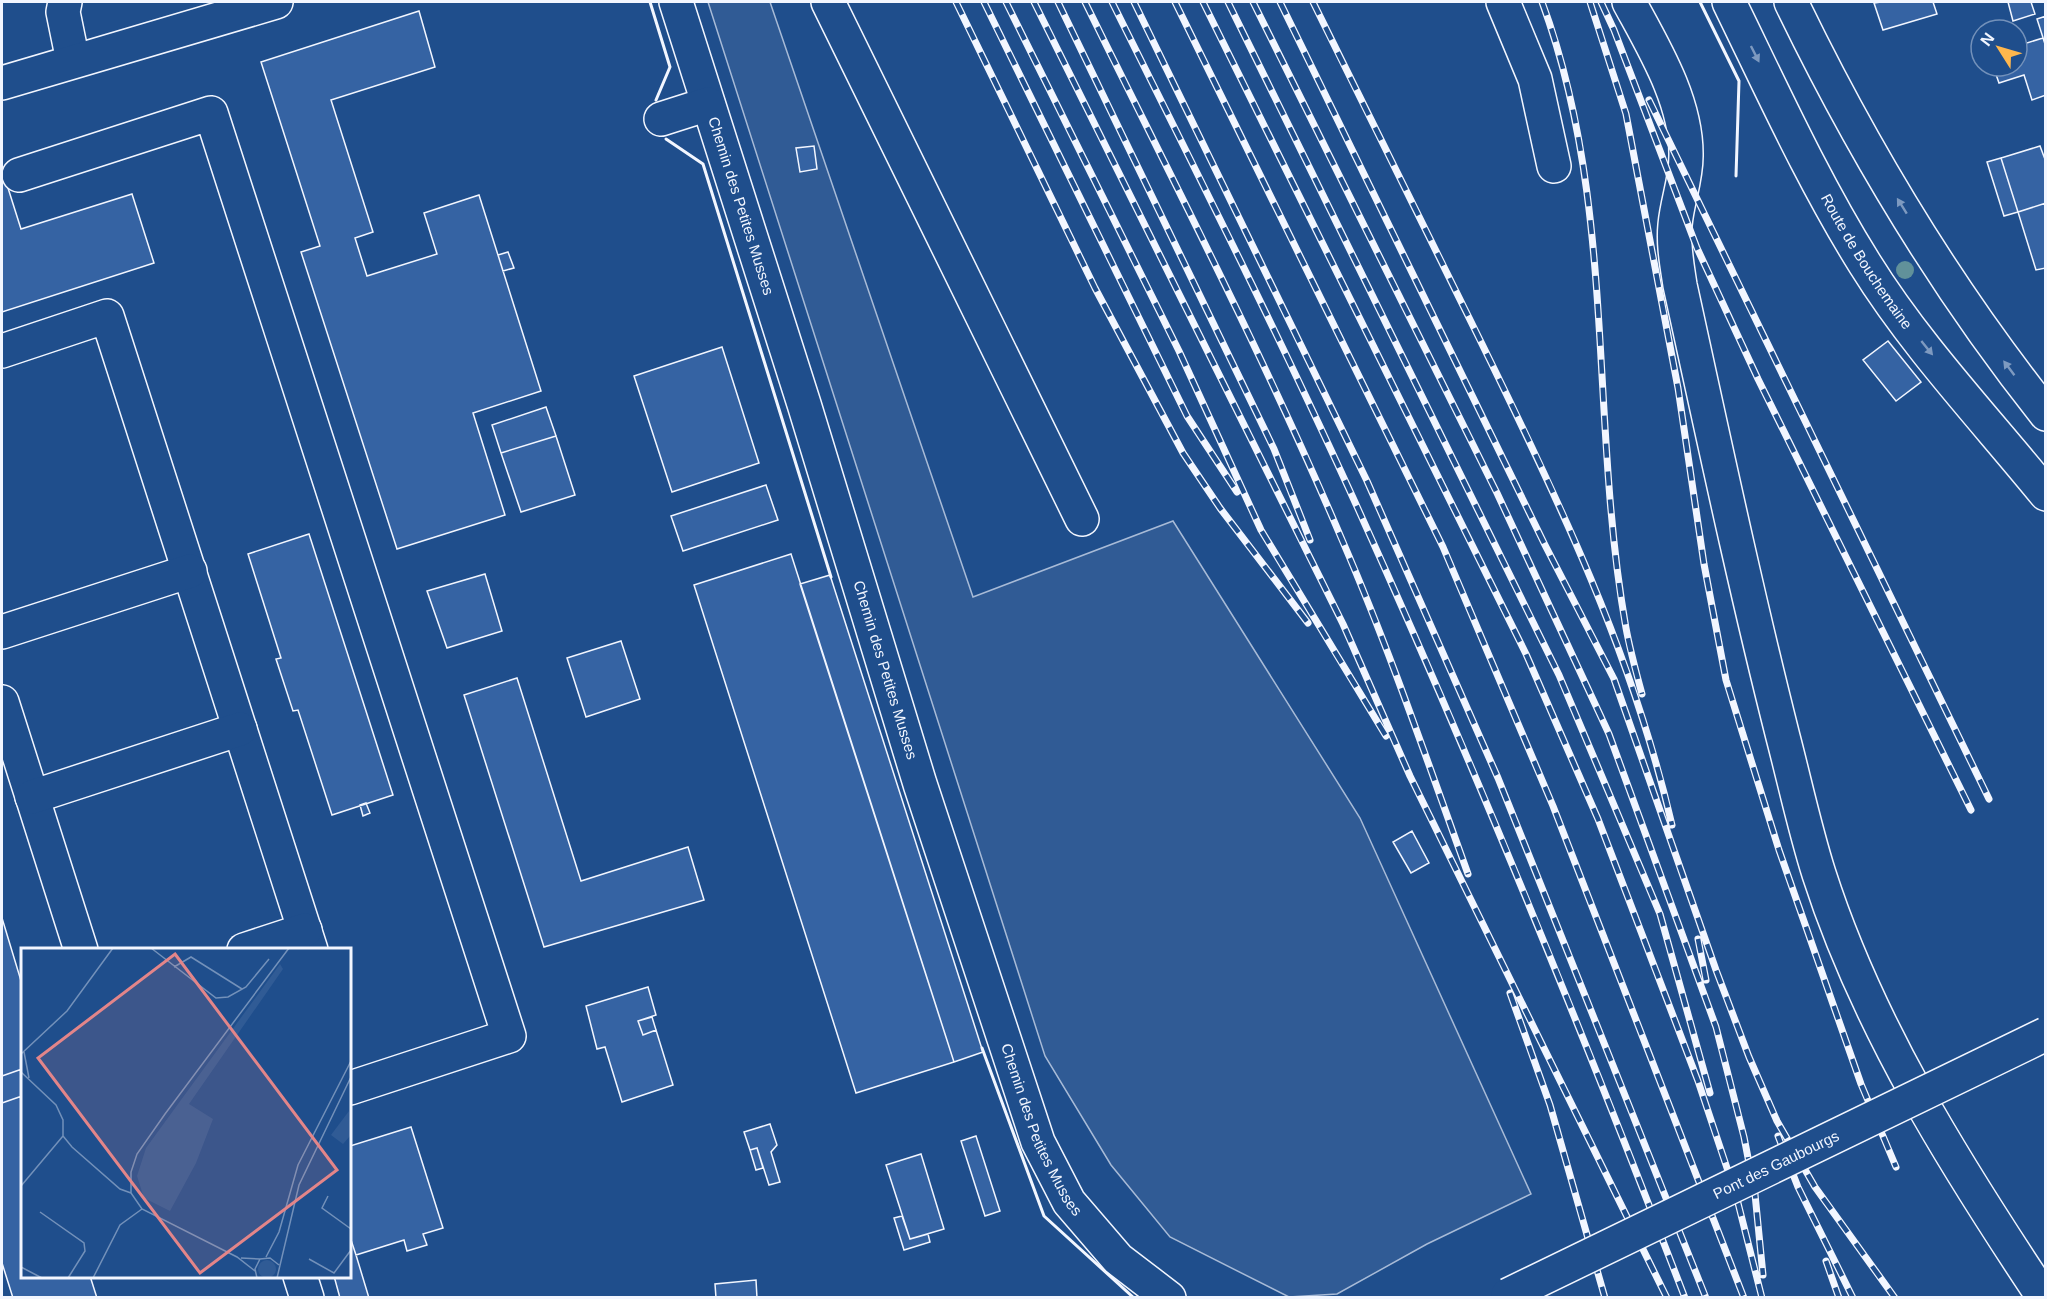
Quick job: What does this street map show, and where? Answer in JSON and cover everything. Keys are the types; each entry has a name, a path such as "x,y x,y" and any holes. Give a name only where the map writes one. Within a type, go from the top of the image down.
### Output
{"street":[{"path":"65,2 63,12 73,61"},
{"path":"2,83 276,2"},
{"name":"Chemin des Petites Musses","path":"676,2 800,393 920,784 1038,1142 1069,1202 1118,1259 1169,1298"},
{"path":"828,2 1083,519"},
{"path":"1503,2 1534,79 1554,166"},
{"path":"1629,2 1672,90 1681,117 1687,155 1675,224 1674,247 1680,285 1756,632 1819,875 1862,984 1916,1094 2001,1234 2044,1298"},
{"name":"Route de Bouchemaine","path":"1729,2 1832,207 1866,266 1900,315 2046,494"},
{"path":"1791,2 1872,158 1962,303 2046,414"},
{"path":"661,120 708,104"},
{"path":"20,175 211,113 509,1036 352,1081"},
{"path":"2,351 107,316 308,940 257,948"},
{"path":"2,632 190,571"},
{"path":"2,702 80,948"},
{"path":"32,797 240,729"},
{"name":"Pont des Gaubourgs","path":"1506,1296 2046,1034"},
{"path":"301,1278 307,1298"}],"shaded area":[{"path":"708,2 770,2 973,597 1173,521 1360,818 1531,1194 1427,1244 1337,1294 1289,1297 1170,1237 1111,1165 1045,1056"}],"building":[{"path":"1933,2 1937,14 1883,30 1874,3"},
{"path":"2008,2 2031,2 2035,14 2012,18"},
{"path":"419,11 435,67 331,100 373,232 355,238 367,276 437,254 424,213 479,195 541,391 473,413 505,515 397,549 301,252 320,246 261,62"},
{"path":"2046,16 2046,47 2037,19"},
{"path":"2043,38 2046,47 2046,95 2032,100 2025,78 2029,78 2029,42"},
{"path":"1997,78 2015,78 1999,83"},
{"path":"814,146 817,169 800,172 796,148"},
{"path":"2040,146 2046,162 2046,203 2018,212 2001,158"},
{"path":"2001,158 2018,212 2004,216 1987,162"},
{"path":"2,169 21,229 132,194 154,263 2,312"},
{"path":"2046,203 2046,268 2036,270 2018,212"},
{"path":"508,252 514,268 503,271 498,255"},
{"path":"1888,341 1921,382 1896,401 1863,360"},
{"path":"722,347 759,463 672,492 634,376"},
{"path":"546,407 556,436 501,453 492,425"},
{"path":"556,436 575,495 521,512 501,453"},
{"path":"766,485 778,520 683,551 671,516"},
{"path":"309,534 393,795 332,815 298,710 293,711 276,659 281,658 248,554"},
{"path":"791,554 954,1062 856,1093 694,585"},
{"path":"485,574 502,631 447,648 427,591"},
{"path":"830,575 983,1052 954,1062 800,584"},
{"path":"621,641 640,699 586,717 567,658"},
{"path":"517,678 581,881 688,847 704,900 544,947 464,695"},
{"path":"366,803 370,813 363,816 360,805"},
{"path":"1412,831 1429,863 1411,873 1393,842"},
{"path":"2,918 21,981 21,1069 2,1076"},
{"path":"648,987 656,1015 638,1021 643,1035 656,1030 673,1085 622,1102 605,1047 597,1049 586,1006"},
{"path":"652,1017 656,1030 643,1035 638,1021"},
{"path":"21,1069 21,1096 2,1103 2,1076"},
{"path":"21,1096 21,1278 91,1278 97,1298 13,1298 2,1263 2,1103"},
{"path":"770,1124 777,1145 771,1152 780,1182 769,1185 757,1148 750,1150 744,1132"},
{"path":"411,1127 443,1228 423,1234 427,1245 407,1251 404,1240 356,1255 351,1240 351,1146"},
{"path":"976,1136 1000,1211 985,1216 961,1141"},
{"path":"757,1148 763,1168 756,1170 750,1150"},
{"path":"921,1154 944,1229 910,1239 886,1165"},
{"path":"902,1216 910,1239 928,1234 930,1242 904,1250 894,1218"},
{"path":"351,1240 369,1298 340,1298 335,1278 351,1278"},
{"path":"756,1280 757,1298 716,1298 715,1284"}],"railway":[{"path":"956,2 1095,288 1183,453 1220,508 1308,623"},
{"path":"984,2 1187,416 1237,492"},
{"path":"1006,2 1179,351 1261,530 1386,736"},
{"path":"1034,2 1343,624 1410,776 1667,1298"},
{"path":"1058,2 1274,449 1310,540"},
{"path":"1085,2 1218,270 1313,473 1377,624 1468,874"},
{"path":"1112,2 1292,366 1394,589 1523,890 1685,1298"},
{"path":"1134,2 1367,481 1498,778 1706,1298"},
{"path":"1175,2 1443,547 1553,806 1744,1298"},
{"path":"1203,2 1526,654 1598,819 1698,1081 1736,1195 1762,1298"},
{"path":"1228,2 1559,675 1660,914 1710,1093"},
{"path":"1253,2 1497,493 1609,734 1716,1027 1744,1137 1755,1194 1763,1275"},
{"path":"1280,2 1545,545 1614,679 1716,970 1749,1057 1777,1121 1815,1187 1895,1298"},
{"path":"1313,2 1539,461 1591,579 1636,699 1656,761 1672,825"},
{"path":"1542,2 1566,79 1582,156 1592,234 1615,549 1626,628 1642,694"},
{"path":"1590,2 1626,114 1678,388 1704,564 1726,680 1779,850 1861,1084 1896,1167"},
{"path":"1601,2 1614,30 1697,248 1758,379 1971,810"},
{"path":"1649,100 1989,799"},
{"path":"1698,939 1706,980"},
{"path":"1510,993 1550,1105 1605,1298"},
{"path":"1778,1136 1798,1187 1853,1298"},
{"path":"1826,1261 1839,1298"}],"wall":[{"path":"650,2 670,67 656,100"},
{"path":"1700,2 1739,81 1736,176"},
{"path":"666,139 703,164 831,577"},
{"path":"982,1048 1044,1216 1134,1298"}]}
